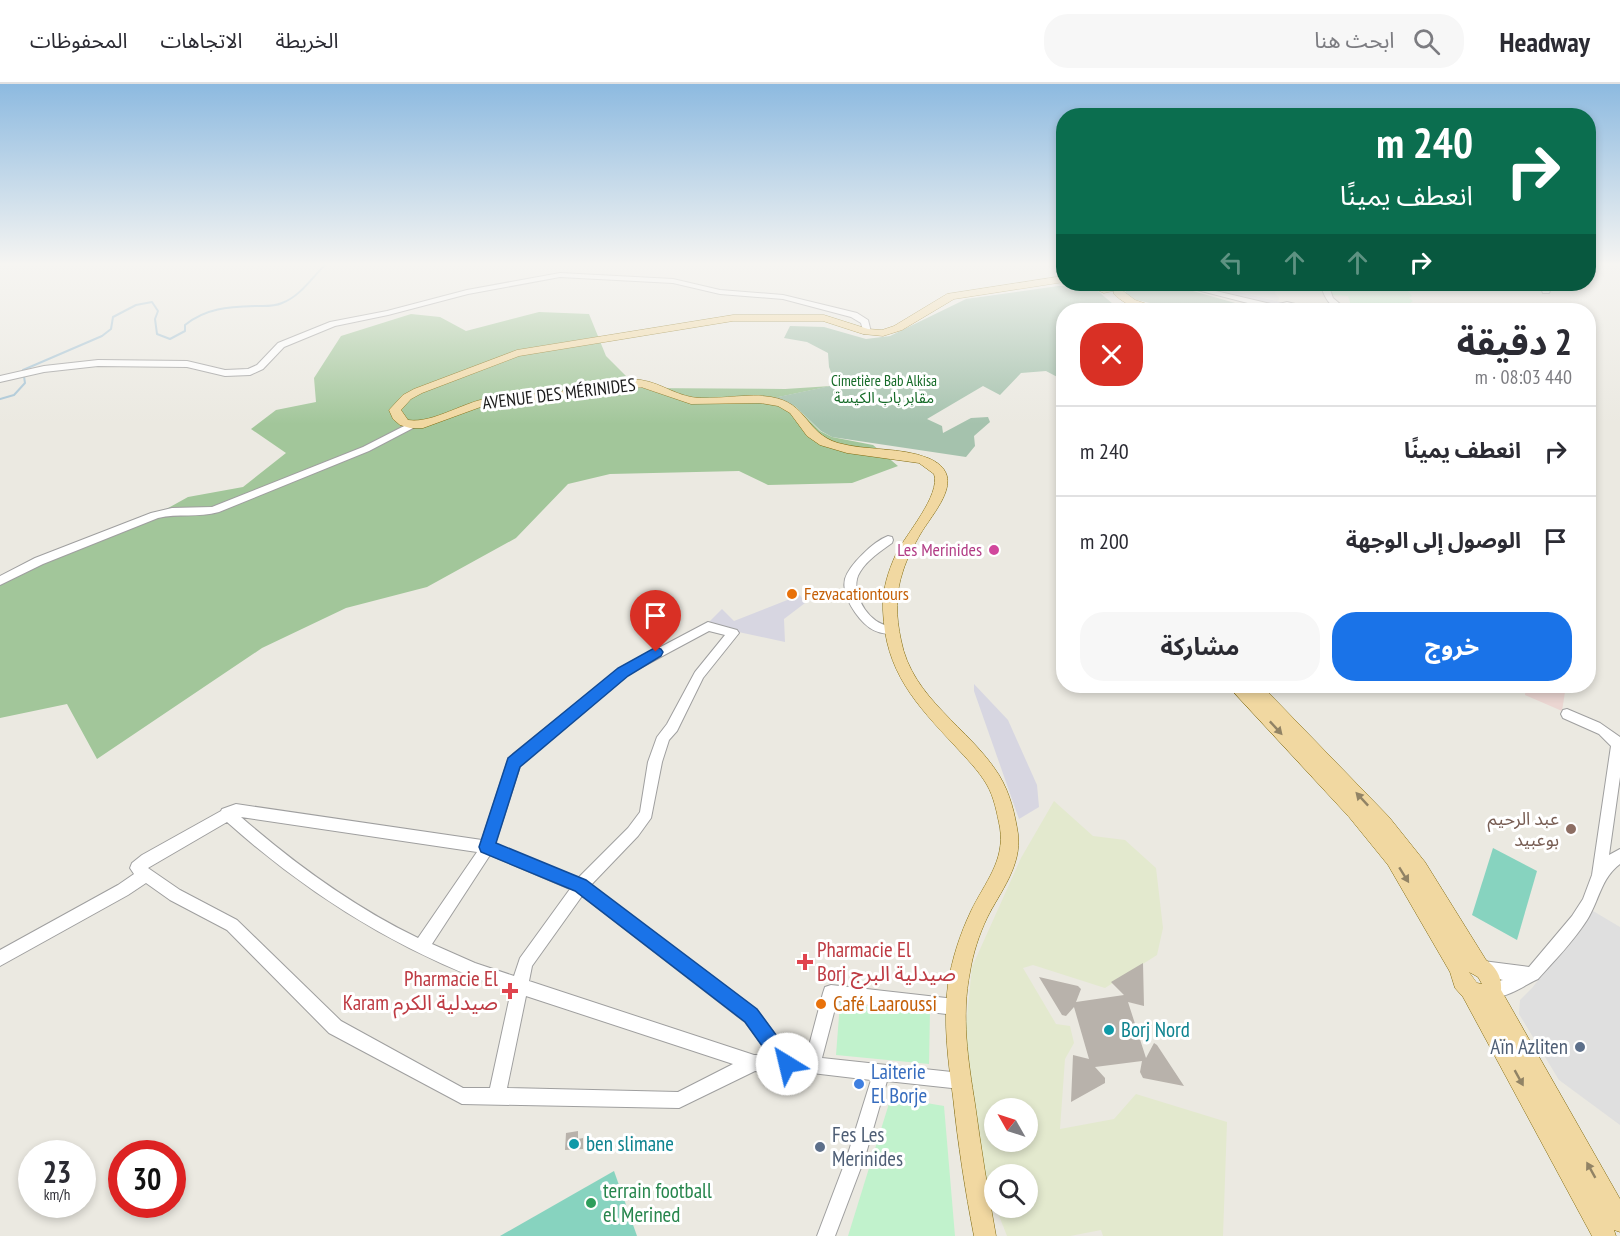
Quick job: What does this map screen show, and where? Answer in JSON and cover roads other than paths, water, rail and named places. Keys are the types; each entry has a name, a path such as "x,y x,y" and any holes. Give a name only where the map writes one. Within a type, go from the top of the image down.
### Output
{"main road":[{"name":"AVENUE DES MÉRINIDES","path":"917,317 890,332 867,332 824,318 749,317 534,349 499,358 406,397 396,410 397,418 412,425 441,420 477,403 581,392 638,382 649,384 676,397 694,401 782,403 796,413 807,432 824,442 930,464 940,474 941,485 933,506 910,540 892,582 890,608 897,657 909,681 993,780 1005,814 1010,842 1008,860 970,935 961,967 954,1007 955,1040 985,1236"},
{"path":"1243,693 1354,812 1389,854 1435,926 1460,970 1462,982 1484,990 1620,1221"},
{"path":"1260,693 1377,814 1419,868 1480,968 1491,979 1484,990"},
{"path":"1460,970 1465,965 1480,968"},
{"path":"1484,990 1605,1236"}],"street":[{"path":"0,379 28,371 117,363 187,364 225,373 250,372 260,367 281,345 333,324 369,317"},
{"path":"857,317 864,322 867,332"},
{"path":"0,581 39,561 155,515 173,510 203,513 216,510 345,458 412,425"},
{"path":"888,540 854,571 849,584 849,594 867,620 878,628 892,630"},
{"path":"421,947 487,847 514,763 623,672 656,652 708,626 733,633 699,675 672,727 663,737 655,762 646,814 633,832 580,886 528,957 519,987 497,1097"},
{"path":"1480,968 1533,975 1569,934 1585,911 1599,874 1618,745 1617,741 1604,732 1567,714"},
{"path":"754,1063 679,1100 462,1096 335,1027 232,925 197,908 137,868 228,813 245,811 487,847 580,886 751,1016 787,1064"},
{"path":"228,813 283,861 332,896 363,916 466,968 754,1063 812,1065 961,1081"},
{"path":"1599,874 1620,855"},
{"path":"0,958 123,890 145,875"},
{"path":"1484,990 1513,985 1526,975"},
{"path":"812,1065 831,993 954,1007"},
{"path":"826,1236 856,1157 881,1073"}],"waterway":[{"path":"0,399 14,395 25,383 23,370 102,336 111,329 113,317"},
{"path":"156,317 157,334 170,339 185,331 185,325 197,317"}],"place":[{"name":"Les Merinides","path":"994,550"},
{"name":"Fezvacationtours","path":"792,594"},
{"name":"عبد الرحيم بوعبيد","path":"1571,829"},
{"name":"Pharmacie El Borj صيدلية البرج","path":"805,962"},
{"name":"Pharmacie El Karam صيدلية الكرم","path":"510,991"},
{"name":"Café Laaroussi","path":"821,1004"},
{"name":"Borj Nord","path":"1109,1030"},
{"name":"Aïn Azliten","path":"1580,1047"},
{"name":"Laiterie El Borje","path":"859,1084"},
{"name":"ben slimane","path":"574,1144"},
{"name":"Fes Les Merinides","path":"820,1147"},
{"name":"terrain football el Merined","path":"591,1203"}],"park label":[{"name":"Cimetière Bab Alkisa مقابر باب الكيسة","path":"884,390"}]}
